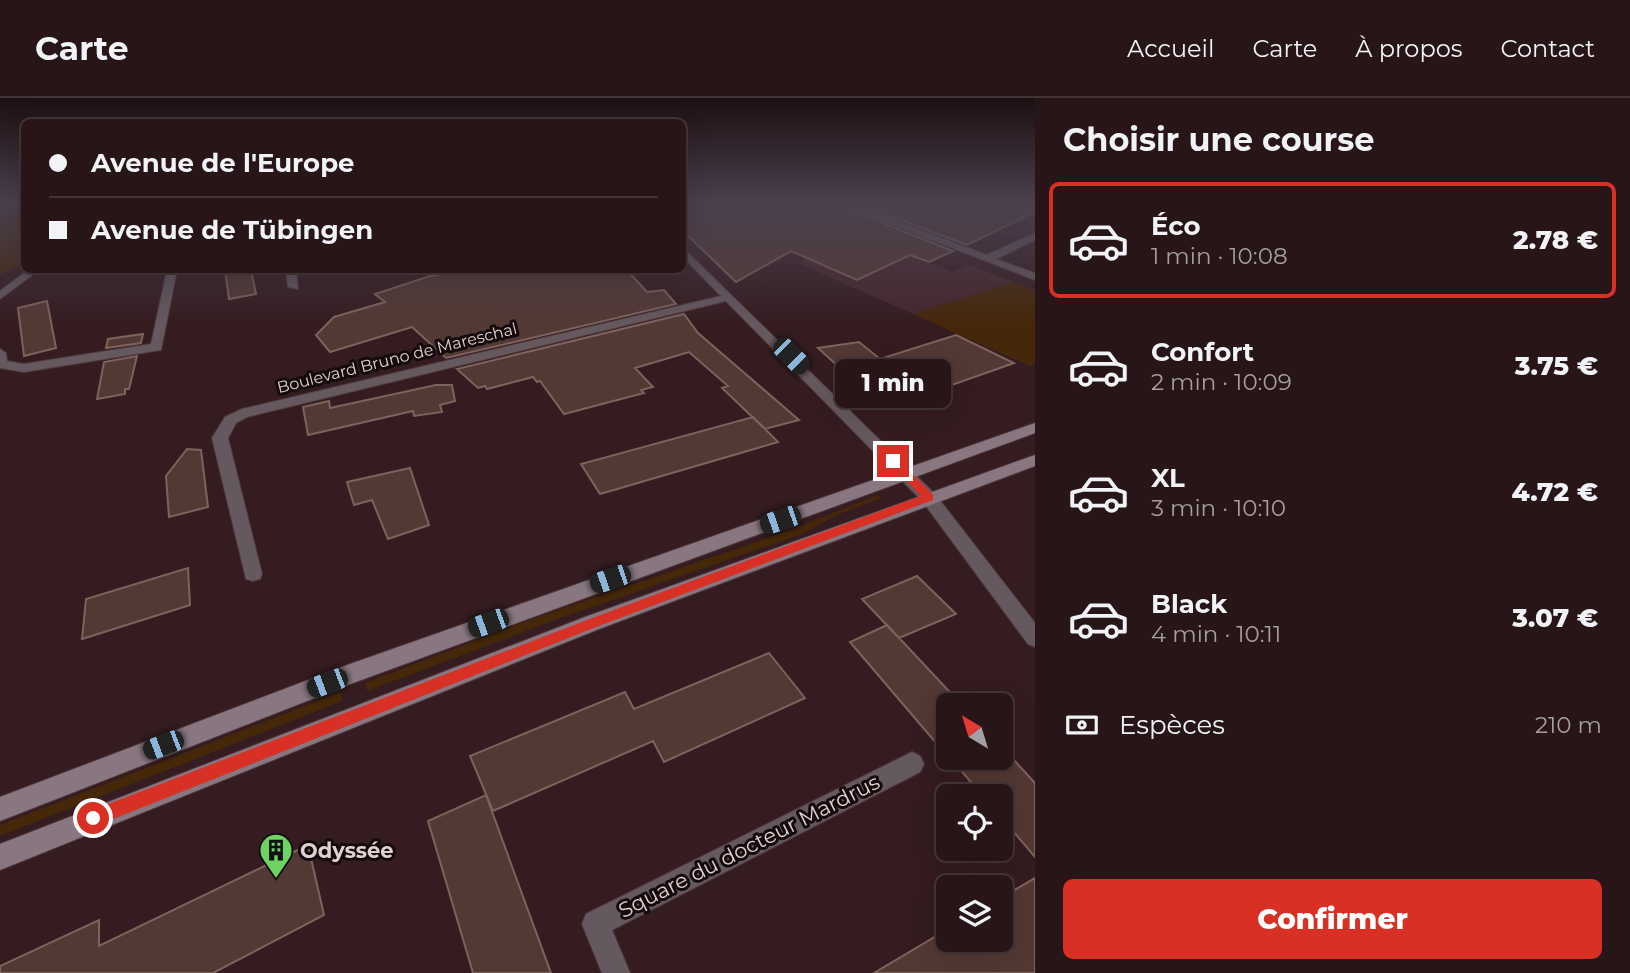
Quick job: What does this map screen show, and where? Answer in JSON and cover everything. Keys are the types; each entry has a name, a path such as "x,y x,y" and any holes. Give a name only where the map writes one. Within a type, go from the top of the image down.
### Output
{"main road":[{"path":"0,809 350,674 1035,428"},
{"path":"0,857 360,712 1035,460"}],"street":[{"path":"946,244 1035,278"},
{"path":"987,260 1022,244"},
{"path":"686,254 929,498 1035,638"},
{"path":"0,296 30,273"},
{"path":"0,354 1,364 24,368 157,347 171,273"},
{"path":"292,273 294,287"},
{"name":"Boulevard Bruno de Mareschal","path":"253,574 220,438 230,420 242,414 730,296"},
{"name":"Square du docteur Mardrus","path":"616,973 596,924 912,764"}],"shaded area":[{"path":"0,244 21,244 21,264 0,275"},
{"path":"836,244 894,244 910,255 953,272 968,265 1014,282 913,314 798,263"},
{"path":"1014,282 1035,291 1035,364 1030,366 913,314"},
{"path":"877,495 882,498 837,515 802,534 555,620 367,691 365,683 535,618 791,530"},
{"path":"340,692 342,701 0,836 0,825"}],"building":[{"path":"696,244 935,244 953,251 929,262 910,255 857,280 791,251 736,282"},
{"path":"225,273 252,273 256,294 229,299"},
{"path":"450,273 630,273 647,292 664,290 676,304 446,358 412,327 330,352 316,335 334,317 385,302 375,294 430,276"},
{"path":"47,301 56,348 24,356 18,308"},
{"path":"684,314 698,333 799,420 765,429 722,388 728,386 689,352 635,368 653,387 641,390 644,393 564,414 540,381 537,382 533,377 487,389 485,386 478,388 457,369"},
{"path":"143,334 141,343 106,348 108,339"},
{"path":"956,335 1014,363 926,394 878,403 818,348 859,342 880,359"},
{"path":"137,356 129,389 125,389 125,394 97,399 104,362"},
{"path":"436,385 452,385 455,401 440,405 442,412 414,416 413,411 308,435 303,407 329,401 330,408"},
{"path":"753,417 778,442 600,494 581,464"},
{"path":"187,449 201,450 208,507 169,517 166,476"},
{"path":"410,468 429,525 388,539 372,500 354,505 347,482"},
{"path":"188,568 190,605 82,639 86,599"},
{"path":"917,576 956,614 899,638 862,599"},
{"path":"887,625 951,693 936,693 936,743 850,642"},
{"path":"769,653 805,698 664,762 653,741 493,811 470,756 625,692 634,709"},
{"path":"1013,759 1035,783 1035,857 1013,831 1013,784 973,784 960,770 1013,770"},
{"name":"Odyssée","path":"486,795 551,973 473,973 428,821"},
{"name":"Odyssée","path":"308,845 324,915 213,973 0,973 0,966 99,920 99,946"},
{"path":"1035,878 1035,973 874,973 936,936 936,952 1013,952 1013,891"}],"place":[{"name":"Odyssée","path":"276,880"}],"route":[{"path":"93,818 360,712 929,498 893,461"}]}
